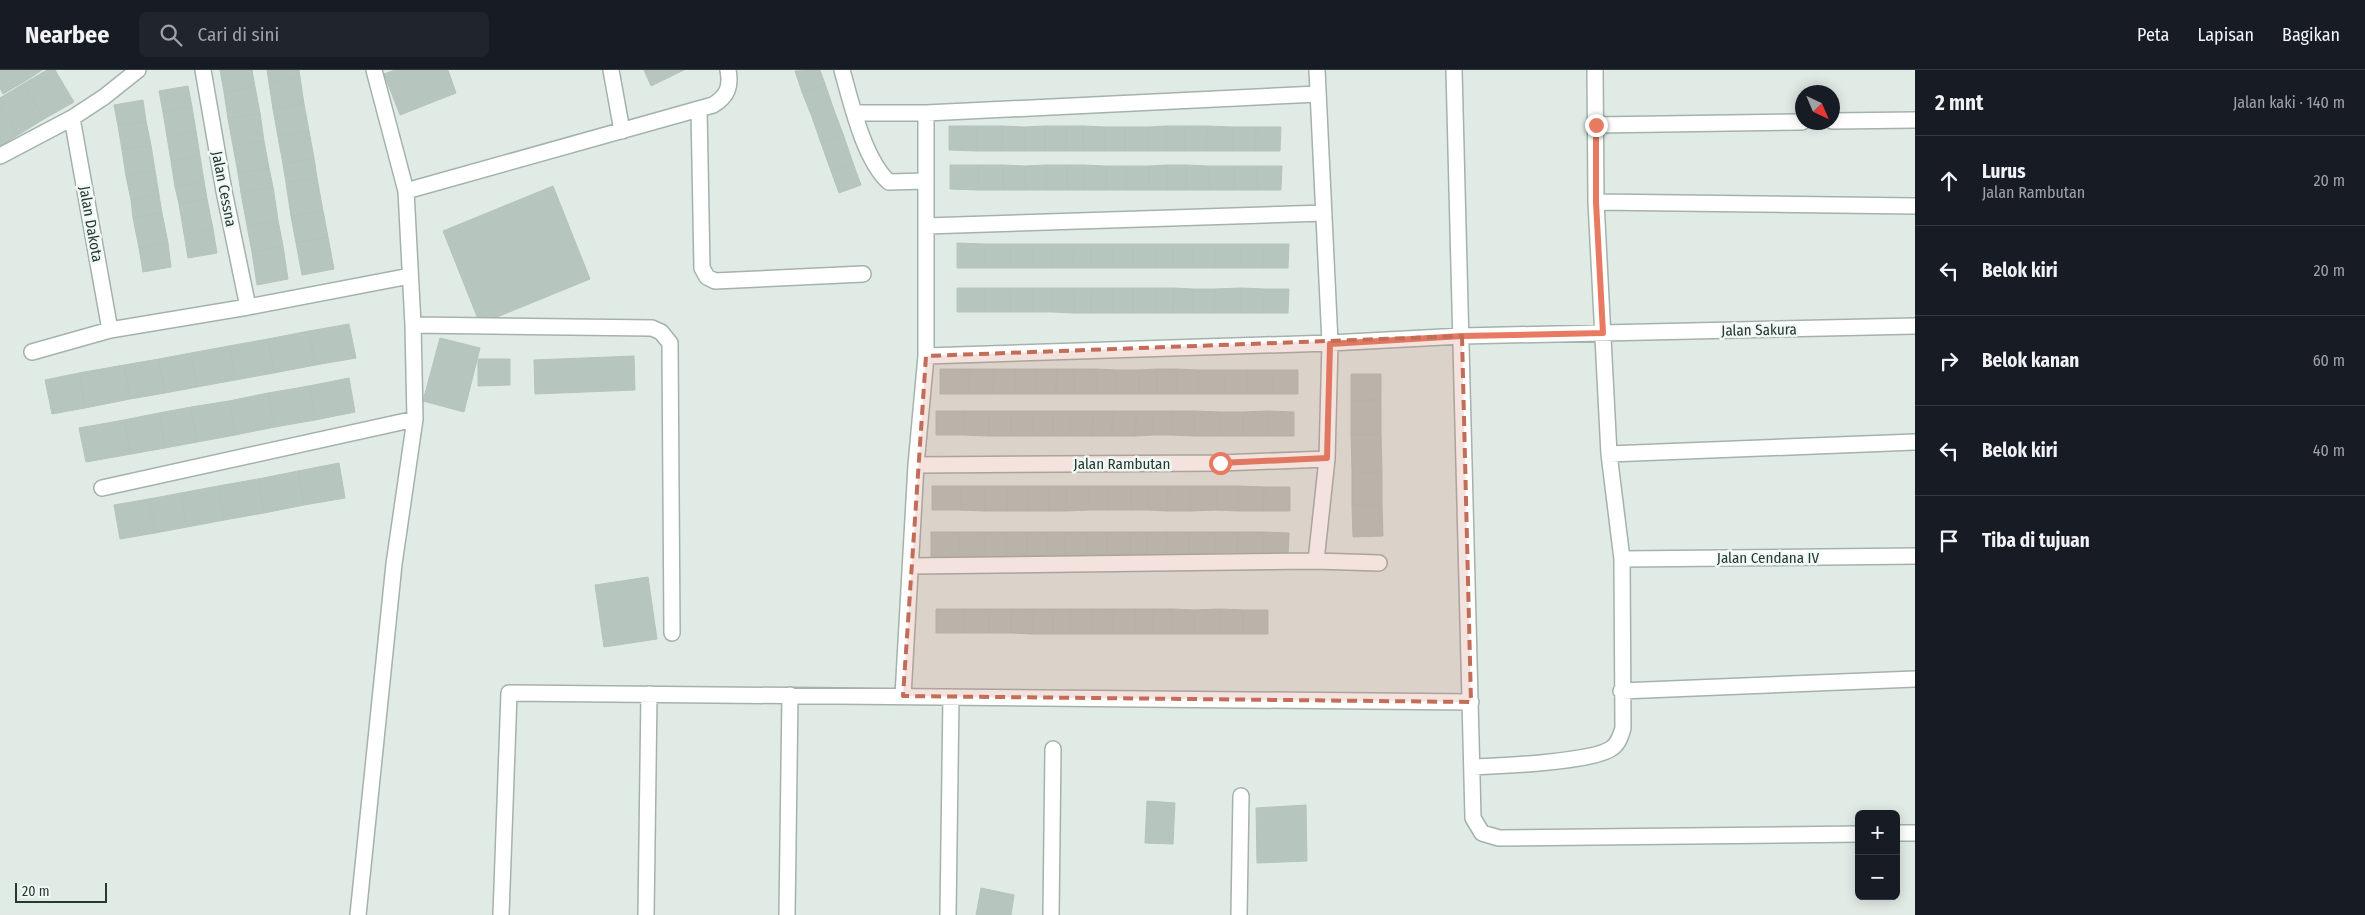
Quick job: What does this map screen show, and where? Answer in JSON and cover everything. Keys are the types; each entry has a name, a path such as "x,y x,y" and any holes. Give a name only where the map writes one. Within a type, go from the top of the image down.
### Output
{"street":[{"path":"0,156 72,118 104,97 138,70"},
{"name":"Jalan Cessna","path":"203,70 224,191 248,307"},
{"path":"358,915 394,564 415,420 413,326 406,191 374,70"},
{"path":"611,70 622,131"},
{"path":"406,191 713,105 723,99 730,86 728,70"},
{"path":"842,70 854,114 879,172 889,182 926,181"},
{"path":"1316,561 1327,458 1330,344 1317,70"},
{"path":"1454,70 1473,818 1482,833 1499,838 1855,834"},
{"path":"1472,767 1524,764 1601,755 1614,748 1623,728 1621,691 1622,559 1609,454 1596,202 1595,70"},
{"path":"854,114 1318,94"},
{"path":"699,109 702,268 707,277 715,281 863,274"},
{"path":"903,696 912,566 916,465 926,356 926,112"},
{"name":"Jalan Dakota","path":"72,118 110,330"},
{"path":"1840,121 1915,120"},
{"path":"1596,125 1795,122"},
{"path":"1596,202 1915,206"},
{"path":"926,226 1324,213"},
{"path":"32,352 110,330 248,307 410,276"},
{"path":"413,326 652,328 661,332 670,343 672,633"},
{"name":"Jalan Sakura","path":"926,356 1330,344 1462,336 1915,326"},
{"path":"102,488 415,420"},
{"path":"1609,454 1915,442"},
{"name":"Jalan Rambutan","path":"916,465 1220,463 1327,458"},
{"name":"Jalan Cendana IV","path":"1622,559 1915,556"},
{"path":"912,566 1316,561 1379,563"},
{"path":"1621,691 1915,679"},
{"path":"501,915 509,694 1471,702"},
{"path":"646,915 649,694"},
{"path":"787,915 790,695"},
{"path":"948,915 951,697"},
{"path":"1051,915 1054,749"},
{"path":"1239,915 1241,796"},
{"path":"1900,833 1915,833"}],"highlighted area":[{"path":"1462,336 1471,702 903,696 926,356"}],"building":[{"path":"0,70 25,70 30,78 3,94 0,88"},
{"path":"25,70 42,70 30,78"},
{"path":"47,70 55,70 74,102 44,119 23,84"},
{"path":"220,70 252,70 255,87 224,92"},
{"path":"267,70 299,70 300,77 269,83"},
{"path":"395,70 448,70 456,93 400,115 384,74"},
{"path":"644,70 684,70 651,86"},
{"path":"820,70 825,84 802,92 795,71"},
{"path":"300,77 304,104 273,109 269,83"},
{"path":"23,84 44,119 18,135 0,105 0,98"},
{"path":"825,84 834,110 812,117 802,92"},
{"path":"188,86 192,107 163,112 159,91"},
{"path":"255,87 260,113 228,119 224,92"},
{"path":"143,100 146,121 118,126 114,105"},
{"path":"304,104 309,131 278,137 273,109"},
{"path":"0,105 18,135 0,146"},
{"path":"192,107 196,131 167,137 163,112"},
{"path":"834,110 843,134 821,143 812,117"},
{"path":"260,113 264,141 233,146 228,119"},
{"path":"146,121 151,145 122,150 118,126"},
{"path":"949,126 977,126 977,151 949,150"},
{"path":"977,126 1002,126 1002,151 977,151"},
{"path":"1002,126 1024,127 1024,151 1002,151"},
{"path":"1045,126 1066,126 1066,151 1045,151"},
{"path":"1045,126 1045,151 1024,151 1024,127"},
{"path":"1066,126 1083,126 1083,151 1066,151"},
{"path":"1083,126 1105,127 1105,151 1083,151"},
{"path":"1166,126 1166,151 1148,151 1148,127"},
{"path":"1166,126 1185,126 1185,151 1166,151"},
{"path":"1185,126 1207,126 1206,151 1185,151"},
{"path":"1207,126 1233,127 1233,151 1206,151"},
{"path":"1105,127 1125,127 1125,151 1105,151"},
{"path":"1125,127 1148,127 1148,151 1125,151"},
{"path":"1233,127 1256,127 1255,151 1233,151"},
{"path":"1256,127 1281,127 1280,151 1255,151"},
{"path":"196,131 200,156 171,161 167,137"},
{"path":"309,131 314,158 283,164 278,137"},
{"path":"843,134 853,163 831,171 821,143"},
{"path":"264,141 269,168 238,173 233,146"},
{"path":"151,145 155,170 126,176 122,150"},
{"path":"200,156 204,181 175,187 171,161"},
{"path":"314,158 317,178 286,183 283,164"},
{"path":"853,163 861,185 839,193 831,171"},
{"path":"950,165 978,165 978,190 950,189"},
{"path":"978,165 1003,165 1003,190 978,190"},
{"path":"1003,165 1025,166 1025,190 1003,190"},
{"path":"1046,165 1067,165 1067,190 1046,190"},
{"path":"1046,165 1046,190 1025,190 1025,166"},
{"path":"1067,165 1084,165 1084,190 1067,190"},
{"path":"1084,165 1106,166 1106,190 1084,190"},
{"path":"1167,165 1167,190 1149,190 1149,166"},
{"path":"1167,165 1186,165 1186,190 1167,190"},
{"path":"1186,165 1208,166 1208,190 1186,190"},
{"path":"1106,166 1126,166 1126,190 1106,190"},
{"path":"1126,166 1149,166 1149,190 1126,190"},
{"path":"1208,166 1234,166 1234,190 1208,190"},
{"path":"1234,166 1257,166 1256,190 1234,190"},
{"path":"1257,166 1282,166 1281,190 1256,190"},
{"path":"269,168 273,187 241,193 238,173"},
{"path":"155,170 159,195 131,200 126,176"},
{"path":"317,178 323,211 291,216 286,183"},
{"path":"204,181 207,199 179,204 175,187"},
{"path":"553,186 590,279 480,324 443,231"},
{"path":"273,187 278,220 247,226 241,193"},
{"path":"159,195 162,213 133,218 131,200"},
{"path":"207,199 213,229 184,234 179,204"},
{"path":"323,211 328,237 296,243 291,216"},
{"path":"162,213 168,243 139,248 133,218"},
{"path":"278,220 283,246 252,252 247,226"},
{"path":"213,229 217,253 188,258 184,234"},
{"path":"328,237 334,269 302,275 296,243"},
{"path":"168,243 171,267 143,272 139,248"},
{"path":"957,243 985,244 985,268 957,268"},
{"path":"985,244 1010,244 1010,268 985,268"},
{"path":"1010,244 1032,244 1032,268 1010,268"},
{"path":"1032,244 1053,244 1052,268 1032,268"},
{"path":"1053,244 1074,244 1073,268 1052,268"},
{"path":"1074,244 1091,244 1091,268 1073,268"},
{"path":"1091,244 1113,244 1113,268 1091,268"},
{"path":"1113,244 1133,244 1133,268 1113,268"},
{"path":"1133,244 1156,244 1156,268 1133,268"},
{"path":"1156,244 1173,244 1173,268 1156,268"},
{"path":"1173,244 1193,244 1192,268 1173,268"},
{"path":"1193,244 1215,244 1215,268 1192,268"},
{"path":"1215,244 1241,244 1240,268 1215,268"},
{"path":"1241,244 1263,244 1263,268 1240,268"},
{"path":"1263,244 1289,244 1288,268 1263,268"},
{"path":"283,246 288,279 257,285 252,252"},
{"path":"957,288 985,288 985,312 957,312"},
{"path":"985,288 1010,288 1010,312 985,312"},
{"path":"1010,288 1032,288 1032,312 1010,312"},
{"path":"1032,288 1052,288 1052,312 1032,312"},
{"path":"1052,288 1074,288 1074,313 1052,312"},
{"path":"1074,288 1091,288 1091,313 1074,313"},
{"path":"1091,288 1113,288 1113,313 1091,313"},
{"path":"1113,288 1133,288 1133,313 1113,313"},
{"path":"1133,288 1156,288 1156,313 1133,313"},
{"path":"1156,288 1174,288 1173,313 1156,313"},
{"path":"1174,288 1193,289 1193,313 1173,313"},
{"path":"1241,288 1264,289 1263,313 1241,313"},
{"path":"1241,288 1241,313 1214,313 1215,289"},
{"path":"1193,289 1215,289 1214,313 1193,313"},
{"path":"1264,289 1289,289 1288,313 1263,313"},
{"path":"349,324 356,358 315,365 309,331"},
{"path":"309,331 315,365 274,373 268,339"},
{"path":"440,338 480,348 464,412 423,401"},
{"path":"268,339 274,373 235,380 229,346"},
{"path":"229,346 235,380 197,387 191,353"},
{"path":"191,353 197,387 165,393 159,359"},
{"path":"634,356 635,390 535,394 534,360"},
{"path":"159,359 165,393 130,399 124,365"},
{"path":"478,359 510,359 510,385 478,386"},
{"path":"124,365 130,399 85,408 79,373"},
{"path":"940,369 968,369 968,394 940,394"},
{"path":"968,369 994,369 993,394 968,394"},
{"path":"994,369 1015,369 1015,394 993,394"},
{"path":"1015,369 1036,369 1036,394 1015,394"},
{"path":"1036,369 1057,369 1056,394 1036,394"},
{"path":"1057,369 1074,369 1074,394 1056,394"},
{"path":"1074,369 1096,369 1096,394 1074,394"},
{"path":"1096,369 1116,370 1116,394 1096,394"},
{"path":"1157,369 1157,394 1139,394 1139,370"},
{"path":"1157,369 1176,369 1176,394 1157,394"},
{"path":"1176,369 1198,370 1198,394 1176,394"},
{"path":"1116,370 1139,370 1139,394 1116,394"},
{"path":"1198,370 1224,370 1224,394 1198,394"},
{"path":"1224,370 1247,370 1247,394 1224,394"},
{"path":"1247,370 1272,370 1272,394 1247,394"},
{"path":"1272,370 1298,370 1298,394 1272,394"},
{"path":"79,373 85,408 52,414 45,380"},
{"path":"1351,374 1381,374 1381,400 1351,401"},
{"path":"349,378 355,412 315,420 309,386"},
{"path":"309,386 315,420 275,427 268,393"},
{"path":"268,393 275,427 235,435 229,401"},
{"path":"1381,400 1381,434 1351,434 1351,401"},
{"path":"229,401 235,435 197,442 191,407"},
{"path":"191,407 197,442 165,448 159,413"},
{"path":"936,411 964,411 964,435 936,435"},
{"path":"964,411 989,411 989,436 964,435"},
{"path":"989,411 1011,411 1011,436 989,436"},
{"path":"1011,411 1032,411 1032,436 1011,436"},
{"path":"1032,411 1053,411 1053,436 1032,436"},
{"path":"1053,411 1070,411 1070,436 1053,436"},
{"path":"1070,411 1093,411 1092,436 1070,436"},
{"path":"1093,411 1113,411 1112,436 1092,436"},
{"path":"1113,411 1136,411 1135,436 1112,436"},
{"path":"1136,411 1153,411 1153,435 1135,436"},
{"path":"1153,411 1172,411 1172,435 1153,435"},
{"path":"1172,411 1194,411 1194,436 1172,435"},
{"path":"1194,411 1220,412 1220,436 1194,436"},
{"path":"1268,411 1294,412 1294,436 1268,436"},
{"path":"1268,411 1268,436 1243,436 1243,412"},
{"path":"1220,412 1243,412 1243,436 1220,436"},
{"path":"159,413 165,448 131,454 124,420"},
{"path":"124,420 131,454 86,462 79,428"},
{"path":"1351,434 1381,434 1382,472 1352,472"},
{"path":"339,463 345,498 304,505 298,471"},
{"path":"298,471 304,505 264,513 258,479"},
{"path":"1352,472 1382,472 1382,505 1352,505"},
{"path":"258,479 264,513 224,520 218,486"},
{"path":"218,486 224,520 187,527 181,493"},
{"path":"932,486 960,486 960,510 932,510"},
{"path":"960,486 985,486 985,511 960,510"},
{"path":"985,486 1007,486 1007,511 985,511"},
{"path":"1007,486 1028,486 1027,511 1007,511"},
{"path":"1028,486 1049,486 1048,511 1027,511"},
{"path":"1049,486 1066,486 1066,511 1048,511"},
{"path":"1066,486 1088,486 1088,510 1066,511"},
{"path":"1088,486 1108,486 1108,510 1088,510"},
{"path":"1108,486 1131,486 1131,510 1108,510"},
{"path":"1131,486 1148,486 1148,510 1131,510"},
{"path":"1148,486 1168,486 1167,511 1148,510"},
{"path":"1168,486 1190,486 1190,511 1167,511"},
{"path":"1190,486 1216,486 1216,510 1190,511"},
{"path":"1216,486 1238,486 1238,511 1216,510"},
{"path":"1238,486 1264,487 1263,511 1238,511"},
{"path":"1264,487 1290,487 1290,511 1263,511"},
{"path":"181,493 187,527 155,533 149,499"},
{"path":"149,499 155,533 120,539 114,505"},
{"path":"1352,505 1382,505 1383,536 1353,537"},
{"path":"931,532 959,532 959,557 931,557"},
{"path":"959,532 984,532 984,557 959,557"},
{"path":"984,532 1006,532 1006,557 984,557"},
{"path":"1006,532 1027,532 1027,556 1006,557"},
{"path":"1027,532 1047,532 1047,556 1027,556"},
{"path":"1047,532 1065,532 1065,557 1047,556"},
{"path":"1065,532 1087,532 1087,556 1065,557"},
{"path":"1087,532 1107,532 1107,556 1087,556"},
{"path":"1107,532 1130,532 1130,557 1107,556"},
{"path":"1130,532 1147,532 1147,557 1130,557"},
{"path":"1147,532 1167,532 1166,557 1147,557"},
{"path":"1167,532 1189,532 1189,557 1166,557"},
{"path":"1189,532 1215,532 1215,557 1189,557"},
{"path":"1215,532 1238,532 1237,557 1215,557"},
{"path":"1238,532 1263,532 1263,557 1237,557"},
{"path":"1263,532 1289,533 1288,557 1263,557"},
{"path":"648,577 657,639 604,647 595,585"},
{"path":"936,609 964,609 964,633 936,633"},
{"path":"964,609 989,609 989,633 964,633"},
{"path":"989,609 1011,609 1011,633 989,633"},
{"path":"1011,609 1032,609 1032,634 1011,633"},
{"path":"1032,609 1053,609 1053,634 1032,634"},
{"path":"1053,609 1070,609 1070,634 1053,634"},
{"path":"1070,609 1092,609 1092,634 1070,634"},
{"path":"1092,609 1112,609 1112,634 1092,634"},
{"path":"1112,609 1135,609 1135,634 1112,634"},
{"path":"1135,609 1153,609 1153,634 1135,634"},
{"path":"1153,609 1172,609 1172,634 1153,634"},
{"path":"1172,609 1194,610 1194,634 1172,634"},
{"path":"1220,609 1243,610 1243,634 1220,634"},
{"path":"1220,609 1220,634 1194,634 1194,610"},
{"path":"1243,610 1268,610 1268,634 1243,634"},
{"path":"1147,801 1175,803 1173,844 1145,843"},
{"path":"1306,805 1307,861 1257,863 1256,808"},
{"path":"981,888 1014,895 1011,915 976,915"}],"route":[{"path":"1220,463 1327,458 1330,344 1462,336 1603,333 1596,202 1596,125"}]}
